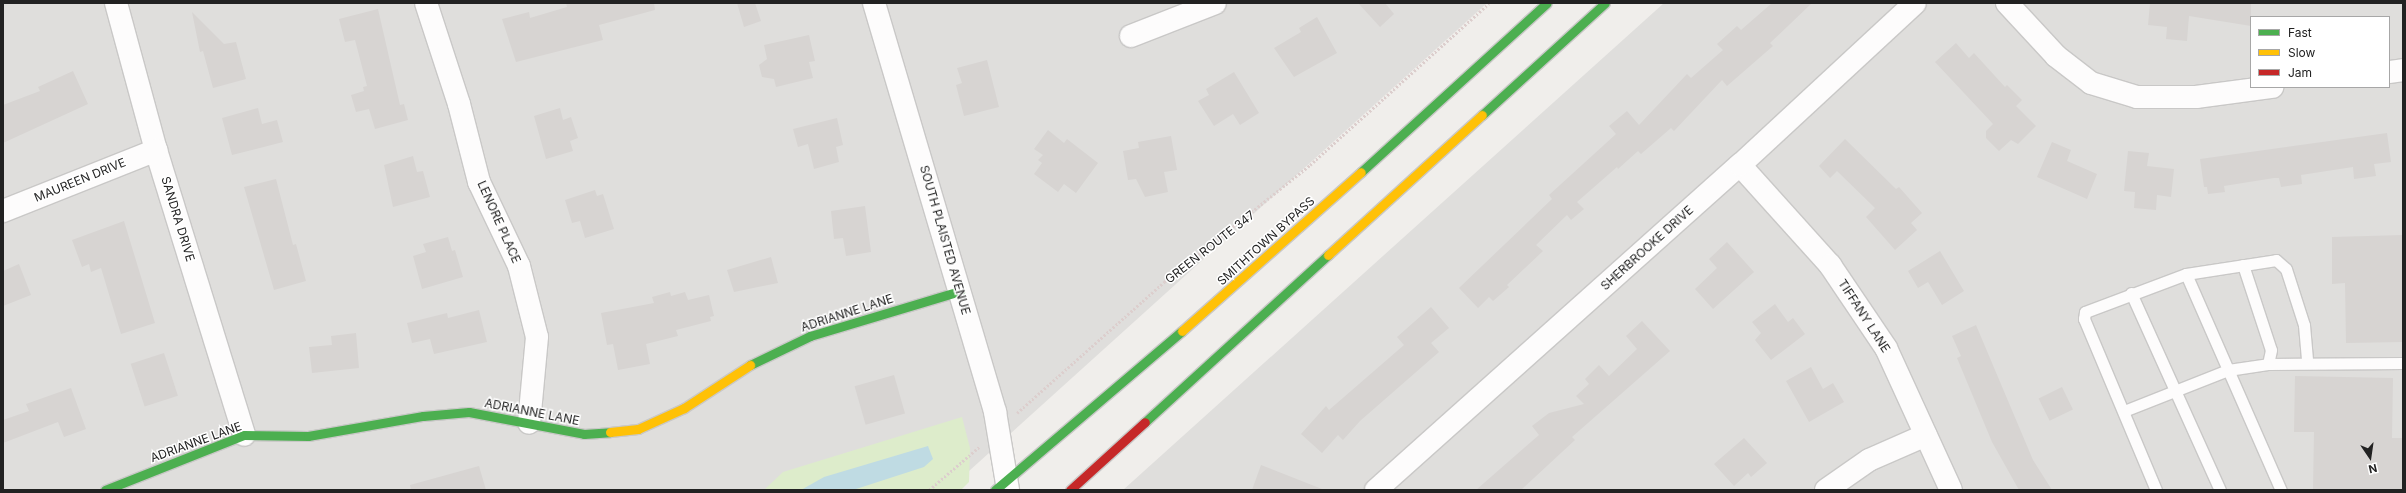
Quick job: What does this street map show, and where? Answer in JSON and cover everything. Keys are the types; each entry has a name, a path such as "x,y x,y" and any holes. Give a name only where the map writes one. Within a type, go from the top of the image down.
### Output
{"main road":[{"name":"SMITHTOWN BYPASS","path":"1003,486 1232,289 1547,3"},
{"path":"1070,490 1605,3"},
{"name":"ADRIANNE LANE","path":"104,490 244,435 308,436 423,416 469,412 584,434 638,429 684,408 735,372 810,336 960,290"}],"street":[{"name":"SANDRA DRIVE","path":"116,3 156,150 244,435"},
{"name":"LENORE PLACE","path":"426,3 459,104 479,182 519,266 537,337 529,423"},
{"name":"SOUTH PLAISTED AVENUE","path":"874,3 960,290 998,430 1003,486"},
{"path":"1131,36 1215,3"},
{"name":"SHERBROOKE DRIVE","path":"1376,490 1740,165 1915,3"},
{"path":"2007,3 2056,56 2091,83 2137,97 2196,97 2264,88"},
{"path":"2390,72 2403,70"},
{"name":"MAUREEN DRIVE","path":"3,211 156,150"},
{"name":"TIFFANY LANE","path":"1740,165 1830,265 1886,348 1951,490"},
{"path":"1826,490 1869,460 1926,435"}],"lane":[{"path":"2156,490 2084,319 2084,312 2130,293 2186,274 2276,260 2286,269 2304,325 2307,363"},
{"path":"2244,265 2271,350 2268,364"},
{"path":"2186,274 2281,490"},
{"path":"2130,293 2220,490"},
{"path":"2124,411 2174,389 2228,370 2268,364 2403,363"}],"path":[{"name":"GREEN ROUTE 347","path":"929,490 1164,282 1310,165 1489,3"}],"shaded area":[{"path":"3,3 1487,3 948,490 3,490"},
{"path":"1664,3 2403,3 2403,490 1123,490"}],"green space":[{"path":"962,417 970,448 969,482 961,490 764,490 783,472"}],"water":[{"path":"928,446 933,459 924,467 853,490 801,490 824,477"}],"building":[{"path":"566,3 654,3 655,10 599,25 603,40 516,62 502,19 529,12 530,18 567,7"},
{"path":"737,3 755,3 761,21 744,27"},
{"path":"1358,3 1385,3 1394,14 1380,27"},
{"path":"1772,3 1812,3 1770,43 1773,46 1727,86 1722,80 1674,131 1671,128 1641,154 1638,151 1577,202 1584,209 1571,220 1567,215 1536,245 1543,251 1507,285 1509,287 1493,301 1489,297 1478,308 1459,288 1552,199 1549,195 1616,134 1609,126 1627,111 1639,125 1687,74 1691,78 1723,50 1717,44 1737,26 1741,30"},
{"path":"2150,3 2251,3 2250,26 2189,16 2187,41 2166,39 2167,27 2148,25"},
{"path":"378,9 400,105 404,104 408,120 375,129 369,109 356,112 351,95 364,91 363,87 367,86 355,40 345,42 339,19"},
{"path":"192,12 224,44 236,42 246,79 213,88 203,51 200,52"},
{"path":"1317,17 1337,53 1294,77 1274,48 1301,32 1299,28"},
{"path":"809,35 815,61 809,62 813,78 776,87 774,79 762,77 759,65 767,59 764,45"},
{"path":"1956,43 1969,58 1974,53 2005,87 2007,85 2022,100 2016,106 2036,126 2018,144 2011,140 1999,151 1986,138 1986,131 1993,124 1935,62"},
{"path":"987,60 999,107 964,116 956,85 962,83 957,68"},
{"path":"73,71 88,104 3,143 3,105 40,91 38,87"},
{"path":"1234,72 1259,113 1240,125 1233,114 1214,126 1198,101 1209,95 1206,89"},
{"path":"258,108 262,124 277,120 283,142 232,155 222,118"},
{"path":"560,108 563,120 571,117 578,138 570,141 573,151 546,159 534,116"},
{"path":"837,118 843,145 836,147 839,162 814,169 808,144 798,147 793,129"},
{"path":"1048,130 1064,143 1067,139 1098,163 1076,193 1064,184 1058,192 1034,174 1042,163 1038,160 1043,155 1034,149"},
{"path":"2387,133 2391,162 2374,164 2376,176 2354,179 2353,167 2301,175 2302,184 2281,187 2279,178 2274,178 2224,186 2225,192 2208,194 2207,187 2204,187 2200,159"},
{"path":"1171,136 1177,170 1164,172 1168,192 1145,197 1136,179 1128,180 1123,151 1139,148 1138,142"},
{"path":"1845,139 1896,189 1899,187 1922,213 1911,223 1917,230 1895,250 1866,217 1875,208 1837,171 1830,178 1819,166"},
{"path":"2052,142 2071,150 2067,161 2097,174 2087,199 2037,177"},
{"path":"2128,151 2149,153 2147,166 2174,169 2171,197 2157,195 2156,210 2134,208 2135,192 2124,191"},
{"path":"413,156 417,172 423,171 430,197 393,207 384,165"},
{"path":"276,179 293,245 296,244 306,281 274,290 244,187"},
{"path":"595,190 597,196 603,194 614,229 585,238 580,221 572,223 565,200"},
{"path":"865,206 871,252 846,256 843,238 834,239 831,211"},
{"path":"124,221 155,323 121,334 101,268 91,272 89,264 82,267 72,240"},
{"path":"2403,235 2403,342 2346,343 2345,283 2332,284 2332,237"},
{"path":"448,237 452,251 455,250 463,277 422,289 413,256 426,252 423,244"},
{"path":"1727,242 1754,272 1713,309 1695,289 1717,268 1709,259"},
{"path":"1940,251 1964,291 1942,305 1928,282 1918,288 1908,271"},
{"path":"771,257 778,283 734,292 727,270"},
{"path":"19,264 31,295 3,306 3,271"},
{"path":"670,292 671,296 685,292 688,300 709,295 714,316 710,317 711,321 676,330 678,336 646,344 650,364 618,370 613,344 607,345 601,313 654,303 652,297"},
{"path":"1775,304 1788,322 1793,318 1805,334 1771,360 1755,340 1761,333 1752,322"},
{"path":"1431,307 1449,328 1431,343 1439,352 1360,421 1343,440 1338,435 1322,453 1301,434 1326,406 1329,410 1404,345 1397,337"},
{"path":"479,310 487,342 434,354 430,339 412,343 407,323 447,313 448,318"},
{"path":"1642,321 1670,351 1572,437 1575,440 1521,490 1476,490 1539,435 1532,426 1549,413 1584,404 1576,396 1589,384 1585,379 1599,365 1609,376 1637,349 1626,336"},
{"path":"1976,325 2033,460 2052,490 2019,490 1992,442 1957,358 1961,356 1952,336"},
{"path":"356,333 359,368 312,373 309,347 332,345 331,336"},
{"path":"164,353 178,396 145,407 131,364"},
{"path":"1811,367 1823,389 1833,383 1844,402 1809,422 1786,381"},
{"path":"894,375 905,413 866,425 855,386"},
{"path":"2295,376 2393,378 2392,438 2403,438 2403,490 2313,489 2314,432 2294,432"},
{"path":"2062,387 2073,409 2050,421 2039,398"},
{"path":"71,388 86,429 64,437 58,422 3,443 3,420 29,411 26,404"},
{"path":"1744,438 1767,463 1751,477 1748,473 1734,486 1714,464"},
{"path":"1261,465 1322,489 1322,490 1252,490"},
{"path":"479,466 486,490 411,490 410,485"}],"traffic: fast":[{"path":"1361,172 1547,3"},
{"path":"1482,115 1605,3"},
{"path":"1145,422 1328,255"},
{"path":"750,365 810,336 960,291"},
{"path":"995,490 1182,331"},
{"path":"105,490 244,435 308,436 423,416 469,412 584,434 610,432"}],"traffic: slow":[{"path":"1328,255 1482,115"},
{"path":"1182,331 1361,172"},
{"path":"610,432 638,429 684,408 750,365"}],"traffic: jam":[{"path":"1070,490 1145,422"}]}
